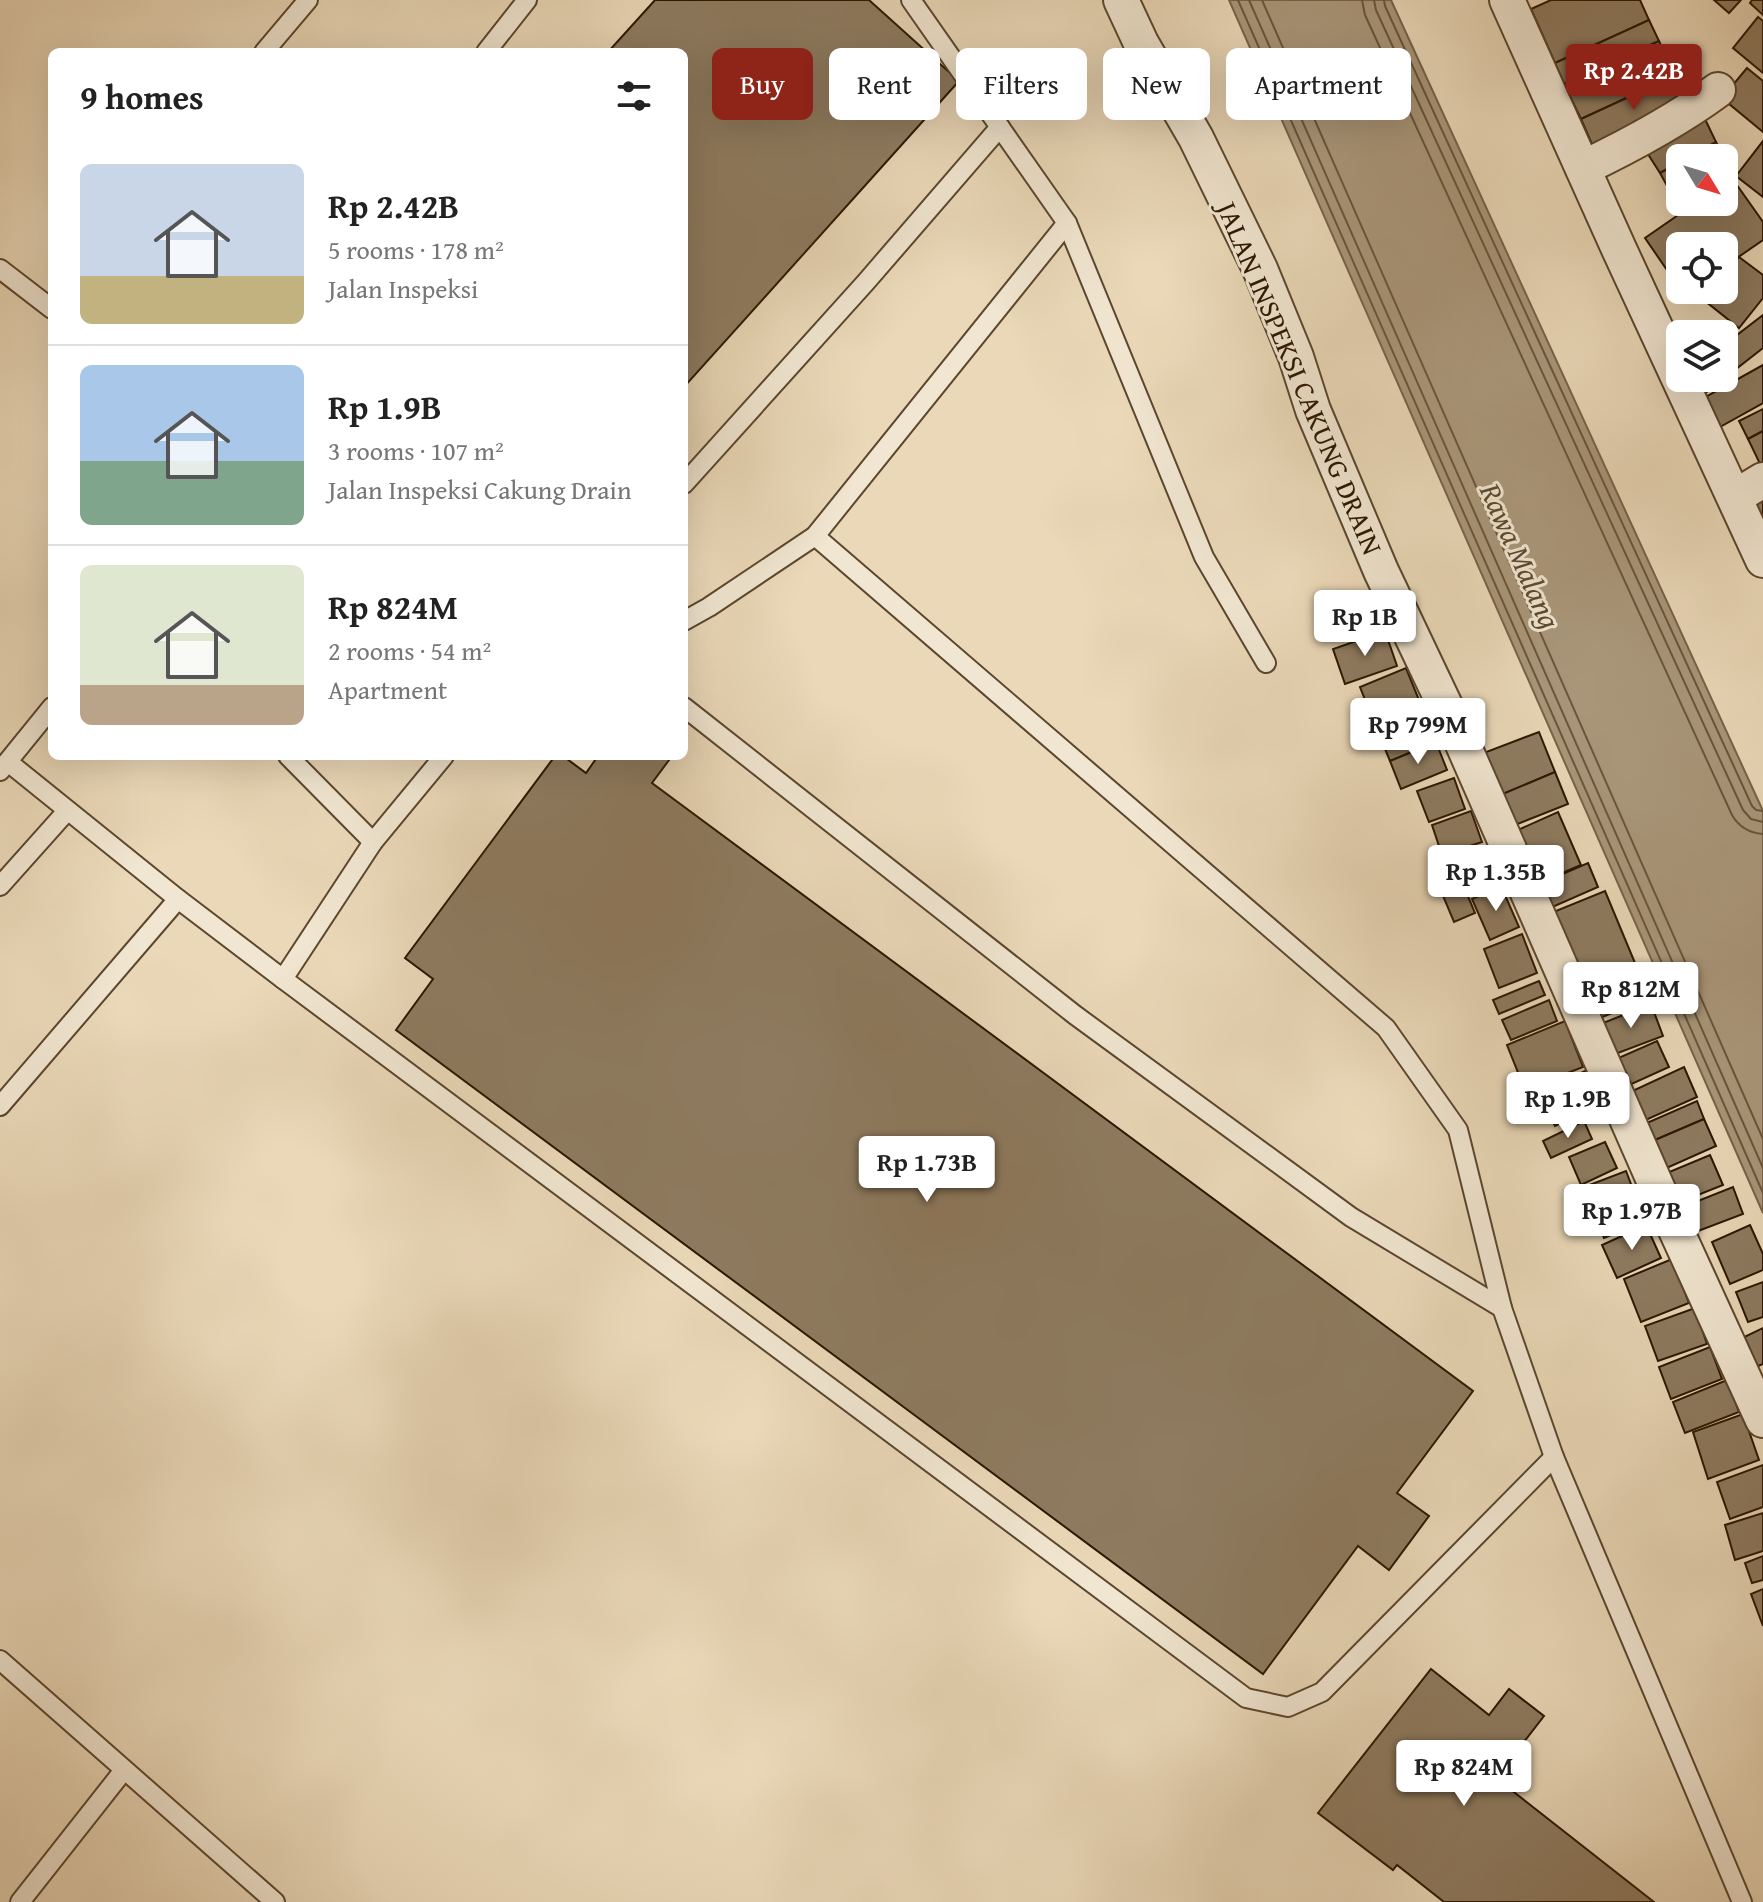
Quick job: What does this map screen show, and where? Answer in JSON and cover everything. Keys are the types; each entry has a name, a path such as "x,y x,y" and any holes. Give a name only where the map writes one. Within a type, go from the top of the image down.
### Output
{"street":[{"name":"JALAN INSPEKSI CAKUNG DRAIN","path":"1121,0 1141,43 1196,138 1260,269 1296,357 1313,410 1381,571 1458,733 1670,1217 1763,1420"},
{"path":"1507,0 1583,168 1749,488 1763,560"},
{"path":"1583,168 1657,131 1718,90"}],"lane":[{"path":"267,48 308,0"},
{"path":"489,48 527,0"},
{"path":"911,0 1067,223 1204,557 1266,663"},
{"path":"688,480 1000,127"},
{"path":"688,619 815,536 1067,223"},
{"path":"0,269 48,305"},
{"path":"815,536 1386,1028 1458,1130 1502,1308 1554,1457 1742,1902"},
{"path":"688,710 1087,1024 1351,1217 1502,1308"},
{"path":"48,712 4,766 67,811 283,979 1246,1698 1288,1707 1322,1692 1554,1457"},
{"path":"292,760 373,842"},
{"path":"283,979 373,842 441,760"},
{"path":"0,886 67,811"},
{"path":"0,1106 178,899"},
{"path":"0,1660 275,1902"},
{"path":"20,1902 124,1770"}],"water":[{"name":"Rawa Malang","path":"1229,0 1391,0 1763,811 1763,1213 1282,120 1411,120 1411,48 1250,48"}],"building":[{"path":"655,0 869,0 922,48 829,48 829,120 924,120 688,383 688,48 612,48"},
{"path":"1551,0 1640,0 1649,20 1555,63 1531,9"},
{"path":"1714,0 1741,0 1729,13"},
{"path":"1752,0 1763,0 1763,15 1750,3"},
{"path":"1758,17 1763,21 1763,73 1733,48"},
{"path":"1649,20 1659,41 1564,84 1555,63"},
{"path":"1659,41 1674,76 1581,119 1564,84"},
{"path":"940,64 956,78 956,84 940,102"},
{"path":"1747,68 1763,81 1763,132 1722,98"},
{"path":"1674,76 1688,106 1594,149 1581,119"},
{"path":"1704,117 1716,142 1666,144 1666,170 1660,173 1646,151"},
{"path":"1763,141 1763,197 1738,178"},
{"path":"1666,170 1666,184 1660,173"},
{"path":"1738,187 1763,222 1763,240 1738,257 1738,232 1666,232 1666,269 1645,238 1677,216 1738,216"},
{"path":"1738,258 1763,275 1763,298 1739,328 1738,320 1729,320 1709,304 1738,304"},
{"path":"1763,315 1763,348 1738,367 1738,334"},
{"path":"1763,365 1763,403 1720,427 1704,398 1715,392 1738,392 1738,379"},
{"path":"1763,409 1763,431 1748,439 1739,421"},
{"path":"1763,431 1763,465 1761,466 1748,439"},
{"path":"1763,484 1763,524 1749,491"},
{"path":"1385,631 1397,666 1345,684 1333,649"},
{"path":"1406,668 1421,705 1375,725 1360,687"},
{"path":"1421,705 1436,742 1390,761 1375,725"},
{"path":"1539,732 1555,772 1498,796 1481,754"},
{"path":"1436,742 1447,770 1401,789 1390,761"},
{"path":"552,760 568,760 586,773 595,760 669,760 652,783 1473,1391 1397,1493 1429,1516 1389,1570 1358,1546 1263,1674 396,1030 433,979 405,958"},
{"path":"1555,772 1568,804 1510,827 1498,796"},
{"path":"1454,778 1465,809 1429,822 1417,791"},
{"path":"1471,811 1482,842 1442,855 1432,825"},
{"path":"1558,812 1581,865 1532,886 1509,834"},
{"path":"1477,848 1484,865 1442,882 1434,865"},
{"path":"1588,863 1598,887 1541,912 1530,888"},
{"path":"1492,868 1498,883 1473,893 1467,879"},
{"path":"1462,882 1475,913 1454,922 1441,891"},
{"path":"1501,886 1519,927 1490,940 1472,899"},
{"path":"1605,891 1635,963 1576,987 1546,915"},
{"path":"1522,934 1537,973 1499,988 1484,949"},
{"path":"1638,968 1649,998 1595,1020 1584,989"},
{"path":"1539,981 1545,995 1499,1014 1493,1000"},
{"path":"1549,1000 1557,1021 1511,1040 1502,1020"},
{"path":"1651,1004 1663,1036 1610,1056 1598,1025"},
{"path":"1565,1021 1583,1067 1525,1090 1507,1045"},
{"path":"1657,1041 1669,1067 1625,1087 1614,1060"},
{"path":"1684,1067 1697,1097 1639,1123 1626,1094"},
{"path":"1587,1070 1603,1103 1555,1126 1539,1093"},
{"path":"1697,1101 1704,1119 1648,1143 1640,1126"},
{"path":"1704,1119 1716,1146 1660,1171 1648,1143"},
{"path":"1584,1121 1592,1139 1551,1158 1543,1141"},
{"path":"1605,1142 1617,1168 1581,1185 1569,1157"},
{"path":"1710,1155 1723,1185 1673,1205 1662,1175"},
{"path":"1626,1171 1645,1221 1604,1238 1584,1187"},
{"path":"1733,1187 1743,1214 1685,1236 1675,1210"},
{"path":"1646,1225 1661,1258 1617,1278 1602,1245"},
{"path":"1750,1225 1763,1254 1763,1270 1730,1284 1712,1242"},
{"path":"1672,1259 1689,1303 1641,1322 1624,1279"},
{"path":"1763,1282 1763,1317 1748,1322 1736,1292"},
{"path":"1695,1308 1707,1344 1658,1361 1645,1326"},
{"path":"1763,1328 1763,1364 1749,1370 1736,1341"},
{"path":"1710,1347 1722,1379 1671,1399 1659,1367"},
{"path":"1727,1380 1739,1412 1685,1433 1673,1402"},
{"path":"1743,1414 1759,1460 1708,1479 1693,1432"},
{"path":"1763,1465 1763,1507 1730,1519 1717,1482"},
{"path":"1763,1513 1763,1551 1735,1560 1725,1525"},
{"path":"1763,1556 1763,1580 1752,1583 1745,1563"},
{"path":"1763,1589 1763,1626 1751,1594"},
{"path":"1431,1669 1489,1715 1509,1689 1544,1716 1496,1778 1654,1902 1444,1902 1397,1865 1393,1870 1318,1813"}]}
